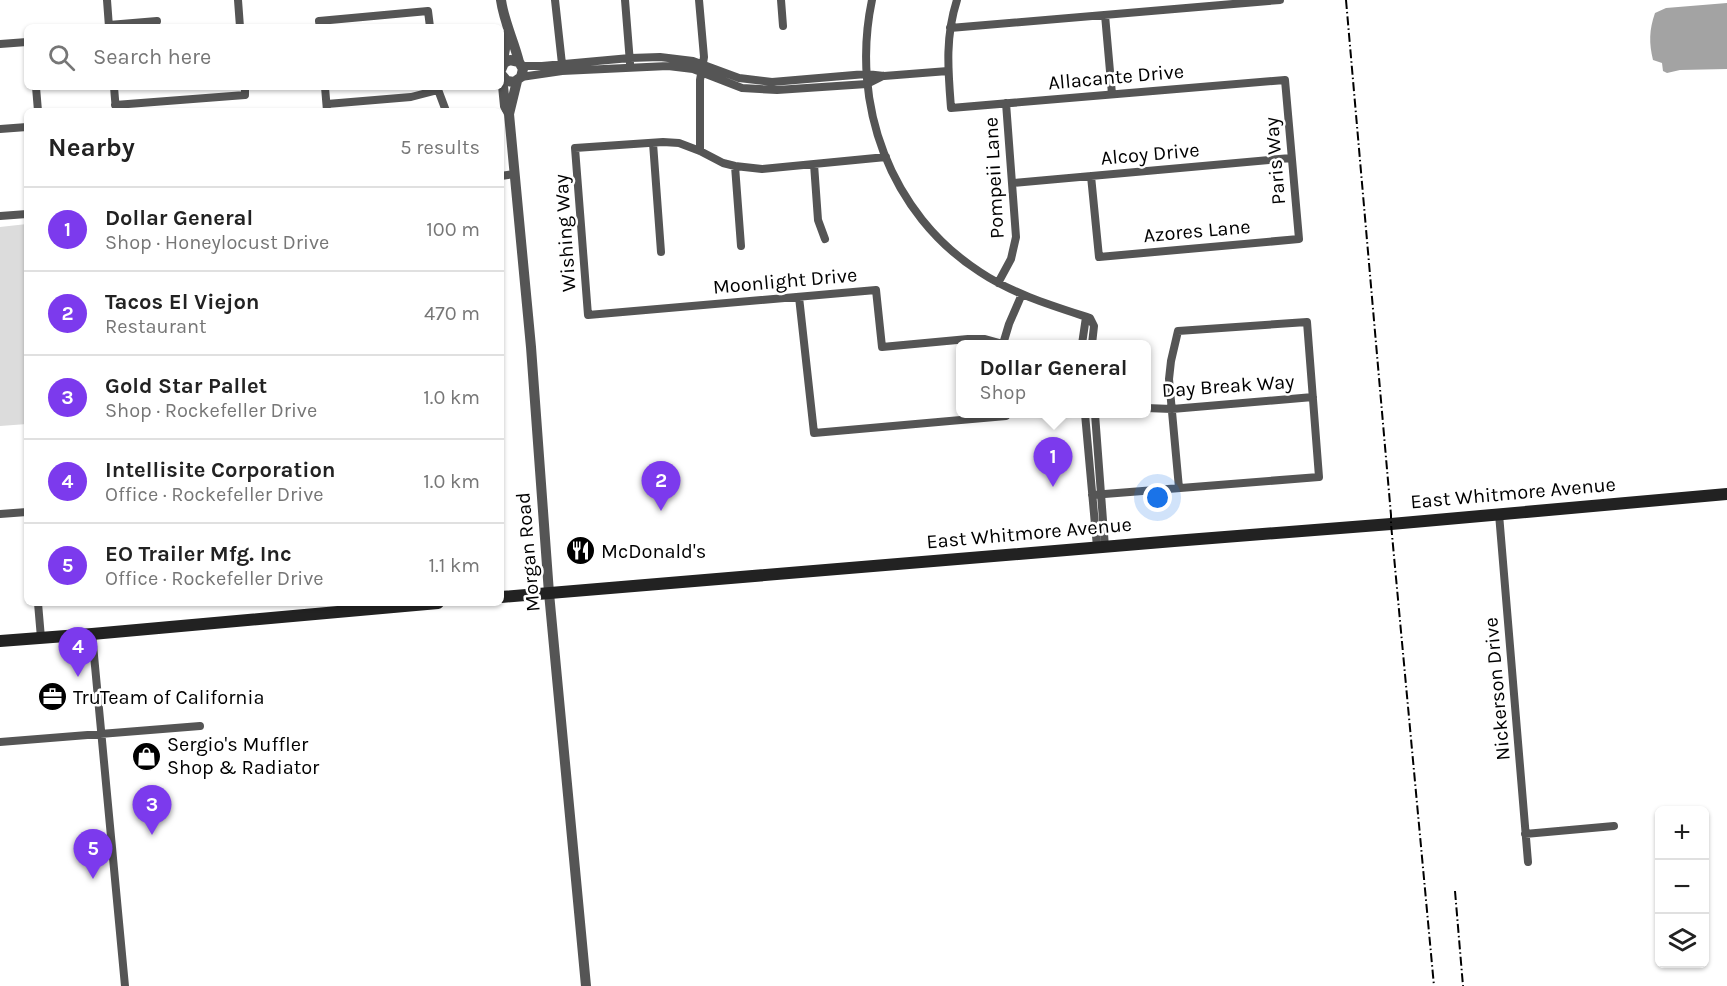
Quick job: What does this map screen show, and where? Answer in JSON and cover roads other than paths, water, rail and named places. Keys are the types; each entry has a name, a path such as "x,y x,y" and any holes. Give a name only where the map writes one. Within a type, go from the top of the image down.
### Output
{"main road":[{"name":"East Whitmore Avenue","path":"504,597 1727,494"},
{"path":"0,641 393,606"}],"street":[{"path":"107,0 109,24"},
{"path":"238,0 240,24"},
{"name":"Morgan Road","path":"501,0 508,32 515,45 520,72 509,114 531,347 549,593 586,986"},
{"path":"555,0 562,64"},
{"path":"625,0 630,62"},
{"path":"699,0 704,57 700,150"},
{"path":"781,0 783,26"},
{"path":"872,0 866,34 866,74 873,121 886,157 906,198 932,232 964,261 998,283 1088,318 1094,326 1093,340"},
{"path":"702,69 739,78 772,82 866,74 884,76 948,71 950,27 957,0"},
{"path":"950,27 1280,0"},
{"path":"319,24 428,11 430,24"},
{"path":"1105,15 1112,94"},
{"path":"128,24 157,21"},
{"name":"Morgan Road","path":"504,58 508,32"},
{"path":"0,44 24,42"},
{"path":"520,72 562,71 630,62 647,56 693,61 702,69 742,88 759,90 867,84 884,76"},
{"path":"504,68 510,60 520,72"},
{"path":"504,74 510,82 520,72 542,66 630,62"},
{"name":"Allacante Drive","path":"948,71 951,108 1285,80"},
{"name":"Paris Way","path":"1285,80 1299,239"},
{"path":"36,90 38,108"},
{"path":"114,90 116,108 245,91"},
{"path":"325,90 327,108 411,97 434,90"},
{"path":"437,90 445,108"},
{"name":"Morgan Road","path":"504,90 505,106 509,114"},
{"name":"Pompeii Lane","path":"998,283 1011,259 1016,227 1006,103"},
{"path":"0,129 24,127"},
{"path":"662,252 653,143 679,143 700,150 723,163 762,169 886,157"},
{"name":"Wishing Way","path":"588,315 575,148 653,143"},
{"name":"Alcoy Drive","path":"1012,183 1291,158"},
{"path":"814,164 819,220 825,239"},
{"path":"735,166 741,246"},
{"path":"504,176 514,174"},
{"name":"Azores Lane","path":"1091,176 1099,257 1299,239"},
{"path":"0,216 24,214"},
{"name":"Moonlight Drive","path":"588,315 876,290 882,347 956,340"},
{"path":"1004,340 1022,294"},
{"path":"799,297 814,434 976,418"},
{"path":"1083,340 1088,318"},
{"path":"1097,495 1319,477 1307,322 1178,331 1169,379 1179,488"},
{"name":"Moonlight Drive","path":"957,340 989,340"},
{"name":"Day Break Way","path":"1151,408 1172,409 1313,397"},
{"path":"1086,418 1097,495"},
{"path":"1095,418 1101,547"},
{"path":"0,514 24,512"},
{"name":"Nickerson Drive","path":"1499,514 1528,862"},
{"path":"38,606 41,638"},
{"path":"92,634 125,986"},
{"path":"0,742 200,726"},
{"path":"1525,834 1614,826"}],"railway":[{"path":"1346,0 1434,986"},
{"path":"1455,891 1463,986"}],"place":[{"name":"Dollar General","path":"1053,487"},
{"name":"Tacos El Viejon","path":"661,511"},
{"name":"McDonald's","path":"580,551"},
{"name":"Intellisite Corporation","path":"78,677"},
{"name":"TruTeam of California","path":"52,697"},
{"name":"Sergio's Muffler Shop & Radiator","path":"146,756"},
{"name":"Gold Star Pallet","path":"152,835"},
{"name":"EO Trailer Mfg. Inc","path":"93,879"}]}
